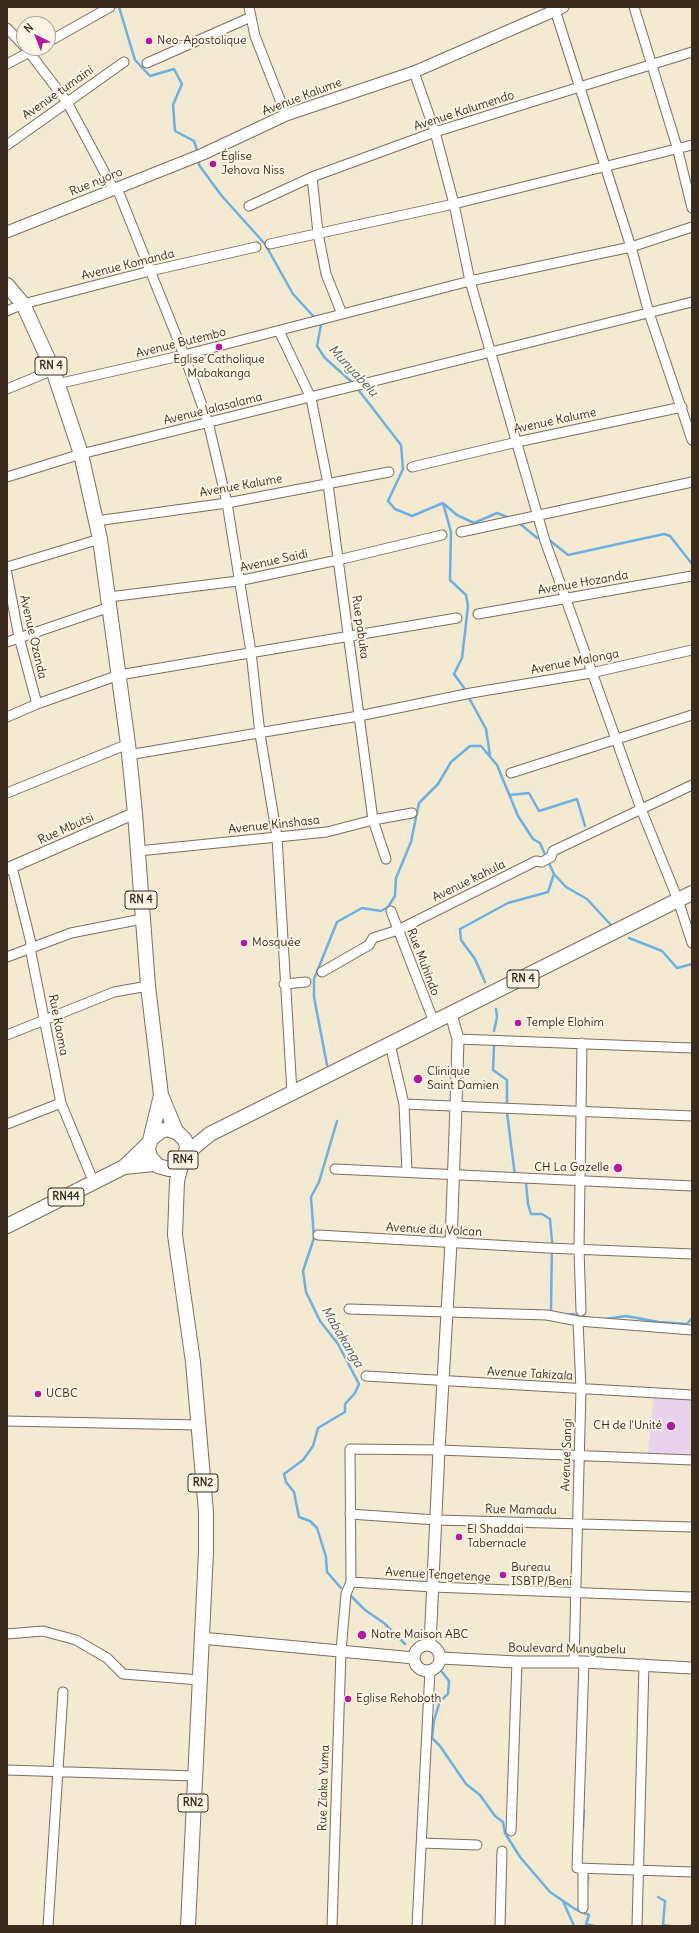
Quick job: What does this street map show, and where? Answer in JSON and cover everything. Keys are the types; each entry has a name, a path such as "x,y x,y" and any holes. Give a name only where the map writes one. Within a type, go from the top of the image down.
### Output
{"main road":[{"name":"RN 4","path":"7,285 23,304 52,370 81,454 100,539 128,749 135,813 148,986 161,1095 178,1133 210,1134 692,893"},
{"name":"RN4","path":"161,1095 148,1149 150,1157 158,1166 176,1167 210,1134"},
{"path":"151,1140 161,1131 168,1129 178,1133"},
{"name":"RN4","path":"178,1133 185,1140 184,1158"},
{"name":"RN44","path":"7,1226 124,1167 151,1140"},
{"name":"RN2","path":"184,1158 177,1181 175,1200 175,1235 189,1329 206,1519 206,1552 194,1776 188,1926"},
{"name":"RN44","path":"124,1167 158,1166"},
{"name":"RN2","path":"158,1166 175,1200"}],"street":[{"path":"56,37 110,7"},
{"path":"249,7 255,36 286,116"},
{"path":"634,7 677,147 692,208"},
{"path":"559,8 581,86 632,247 649,313 692,440"},
{"name":"Avenue Kalume","path":"198,155 286,116 414,72 559,8"},
{"path":"146,64 251,17"},
{"path":"7,28 16,37"},
{"name":"Avenue Kalumendo","path":"249,206 312,177 435,132 652,63 692,52"},
{"path":"7,64 19,56"},
{"path":"34,56 67,102 115,189 184,355 208,422 227,503 238,580 251,652 260,734 277,837 284,984 292,1093"},
{"name":"Avenue tumaini","path":"7,145 124,62"},
{"path":"414,72 435,132 454,204 470,281 518,442 544,538 591,673 617,739 641,809 678,900 692,943"},
{"path":"270,244 454,204 677,147 692,145"},
{"name":"Rue nyoro","path":"7,232 198,155"},
{"path":"312,177 318,233 326,274 342,314"},
{"name":"Avenue Butembo","path":"57,384 184,355 470,281 632,247 692,227"},
{"name":"Avenue Komanda","path":"7,311 23,304 150,271 256,247"},
{"name":"Avenue lalasalama","path":"7,477 81,454 492,353 692,302"},
{"name":"Rue pabuka","path":"279,331 310,398 328,484 350,635 373,820 386,859"},
{"path":"7,389 52,370"},
{"name":"Avenue Kalume","path":"412,467 518,442 682,407"},
{"name":"Avenue Kalume","path":"96,522 227,503 389,472"},
{"path":"461,532 692,482"},
{"name":"Avenue Saidi","path":"7,642 109,602 238,580 338,560 442,535"},
{"path":"7,567 100,539"},
{"name":"Avenue Ozanda","path":"7,574 19,637 37,704"},
{"name":"Avenue Hozanda","path":"478,614 692,576"},
{"path":"7,717 37,704 119,675 457,618"},
{"name":"Avenue Malonga","path":"7,793 128,749 260,734 462,696 471,693 591,673 692,650"},
{"path":"510,773 692,715"},
{"name":"Avenue kahula","path":"322,972 369,945 373,938 398,930 536,861 542,862 551,857 553,851 692,785"},
{"name":"Rue Mbutsi","path":"10,868 135,813"},
{"name":"Avenue Kinshasa","path":"138,851 327,832 373,820 412,813"},
{"name":"Rue Kaoma","path":"10,868 31,943 30,948 61,1103 94,1183"},
{"name":"Rue Muhindo","path":"391,911 434,1022"},
{"path":"7,957 71,933 142,919"},
{"path":"284,984 306,982"},
{"path":"7,1035 114,992 148,986"},
{"path":"430,1645 439,1450 452,1243 452,1175 458,1039 450,1014"},
{"path":"458,1039 692,1048"},
{"path":"581,1311 579,1249 582,1043"},
{"path":"390,1044 404,1104 407,1172"},
{"path":"7,1124 61,1103"},
{"path":"404,1104 692,1116"},
{"path":"335,1169 692,1186"},
{"name":"Avenue du Volcan","path":"318,1235 692,1254"},
{"path":"349,1309 546,1315 578,1322 692,1330"},
{"name":"Avenue Sangi","path":"578,1322 581,1389 580,1455 576,1523 576,1592 579,1662 577,1868 583,1869"},
{"name":"Avenue Takizala","path":"366,1376 692,1395"},
{"path":"7,1421 198,1425"},
{"name":"Rue Ziaka Yuma","path":"332,1926 341,1651 349,1589 350,1449 439,1450"},
{"path":"439,1450 692,1460"},
{"name":"Rue Mamadu","path":"350,1514 436,1520 576,1523 692,1528"},
{"name":"Avenue Tengetenge","path":"349,1589 433,1588 692,1597"},
{"path":"7,1634 43,1631 76,1640 107,1658 123,1674 200,1680"},
{"path":"201,1638 414,1658"},
{"path":"430,1645 438,1649 441,1658 438,1666 430,1670 419,1668 414,1658 419,1648 430,1645"},
{"name":"Boulevard Munyabelu","path":"441,1658 517,1662 644,1664 692,1668"},
{"path":"511,1832 517,1662"},
{"path":"637,1926 644,1664"},
{"path":"417,1926 430,1670"},
{"path":"48,1926 63,1692"},
{"path":"7,1770 194,1776"},
{"path":"422,1843 477,1846"},
{"path":"500,1926 502,1851"},
{"path":"583,1908 583,1869 638,1869 692,1872"}],"shaded area":[{"name":"CH de l'Unité","path":"654,1394 692,1398 692,1456 648,1454"}],"waterway":[{"name":"Munyabelu","path":"119,7 135,60 150,76 174,69 182,84 173,105 175,131 194,141 198,153"},
{"name":"Munyabelu","path":"199,159 199,165 221,195 265,244 293,294 315,318"},
{"name":"Munyabelu","path":"319,322 321,325 317,346 325,358 354,384"},
{"name":"Munyabelu","path":"357,388 401,445 403,469 388,501 395,509 412,516 443,503 451,532 450,580 466,595 468,606 462,658 454,674 467,692"},
{"path":"444,504 457,515 474,523 497,513 510,518"},
{"path":"518,522 537,538 541,538"},
{"path":"548,539 568,555 664,534 670,536 692,564"},
{"name":"Munyabelu","path":"468,696 486,729 490,755"},
{"name":"Mabakanga","path":"327,1065 314,997 314,979 337,922 362,908 381,911 388,907 395,896 396,878 411,842 419,803 438,784 451,762 470,746 481,746 497,765 518,816 533,839 540,843 546,857"},
{"path":"510,795 529,793 539,811 577,799 585,826"},
{"path":"548,861 554,874 566,887 587,899 610,924"},
{"path":"485,982 475,959 461,940 460,929 508,903 548,892 554,874"},
{"path":"629,938 662,951 677,968 692,964"},
{"path":"494,1031 497,1017 496,1009"},
{"path":"494,1046 493,1070 507,1080 507,1113 515,1176"},
{"name":"Mabakanga","path":"337,1121 319,1182 311,1197 314,1238 303,1271 306,1292 320,1321 338,1344 359,1384 355,1393 345,1404 345,1412 318,1428 313,1446 303,1460 284,1474 286,1482 294,1492 299,1517 310,1521 317,1528 326,1557 327,1572 341,1588"},
{"path":"524,1182 526,1182 528,1204 531,1214 542,1214 550,1219 552,1241 551,1310 553,1314"},
{"path":"565,1315 572,1314 590,1318"},
{"path":"605,1319 626,1316 659,1322 687,1324 692,1318"},
{"path":"350,1595 365,1610 384,1623 405,1644"},
{"path":"442,1672 449,1681 448,1694 440,1701 434,1720 432,1738 440,1746 466,1784 480,1795 495,1816 503,1822 505,1833 520,1857 550,1892 575,1909 589,1915 586,1924 594,1926"},
{"path":"583,1828 584,1810"},
{"path":"587,1884 588,1877"},
{"path":"658,1897 665,1901 663,1925 670,1926"},
{"path":"563,1901 574,1926"}],"place":[{"name":"Neo-Apostolique","path":"149,41"},
{"name":"Église Jehova Niss","path":"213,164"},
{"name":"Eglise Catholique Mabakanga","path":"219,347"},
{"name":"Mosquée","path":"244,943"},
{"name":"Temple Elohim","path":"518,1023"},
{"name":"Clinique Saint Damien","path":"418,1079"},
{"name":"CH La Gazelle","path":"618,1168"},
{"name":"UCBC","path":"38,1394"},
{"name":"CH de l'Unité","path":"671,1426"},
{"name":"El Shaddai Tabernacle","path":"459,1537"},
{"name":"Bureau ISBTP/Beni","path":"503,1575"},
{"name":"Notre Maison ABC","path":"362,1635"},
{"name":"Eglise Rehoboth","path":"348,1699"}]}
